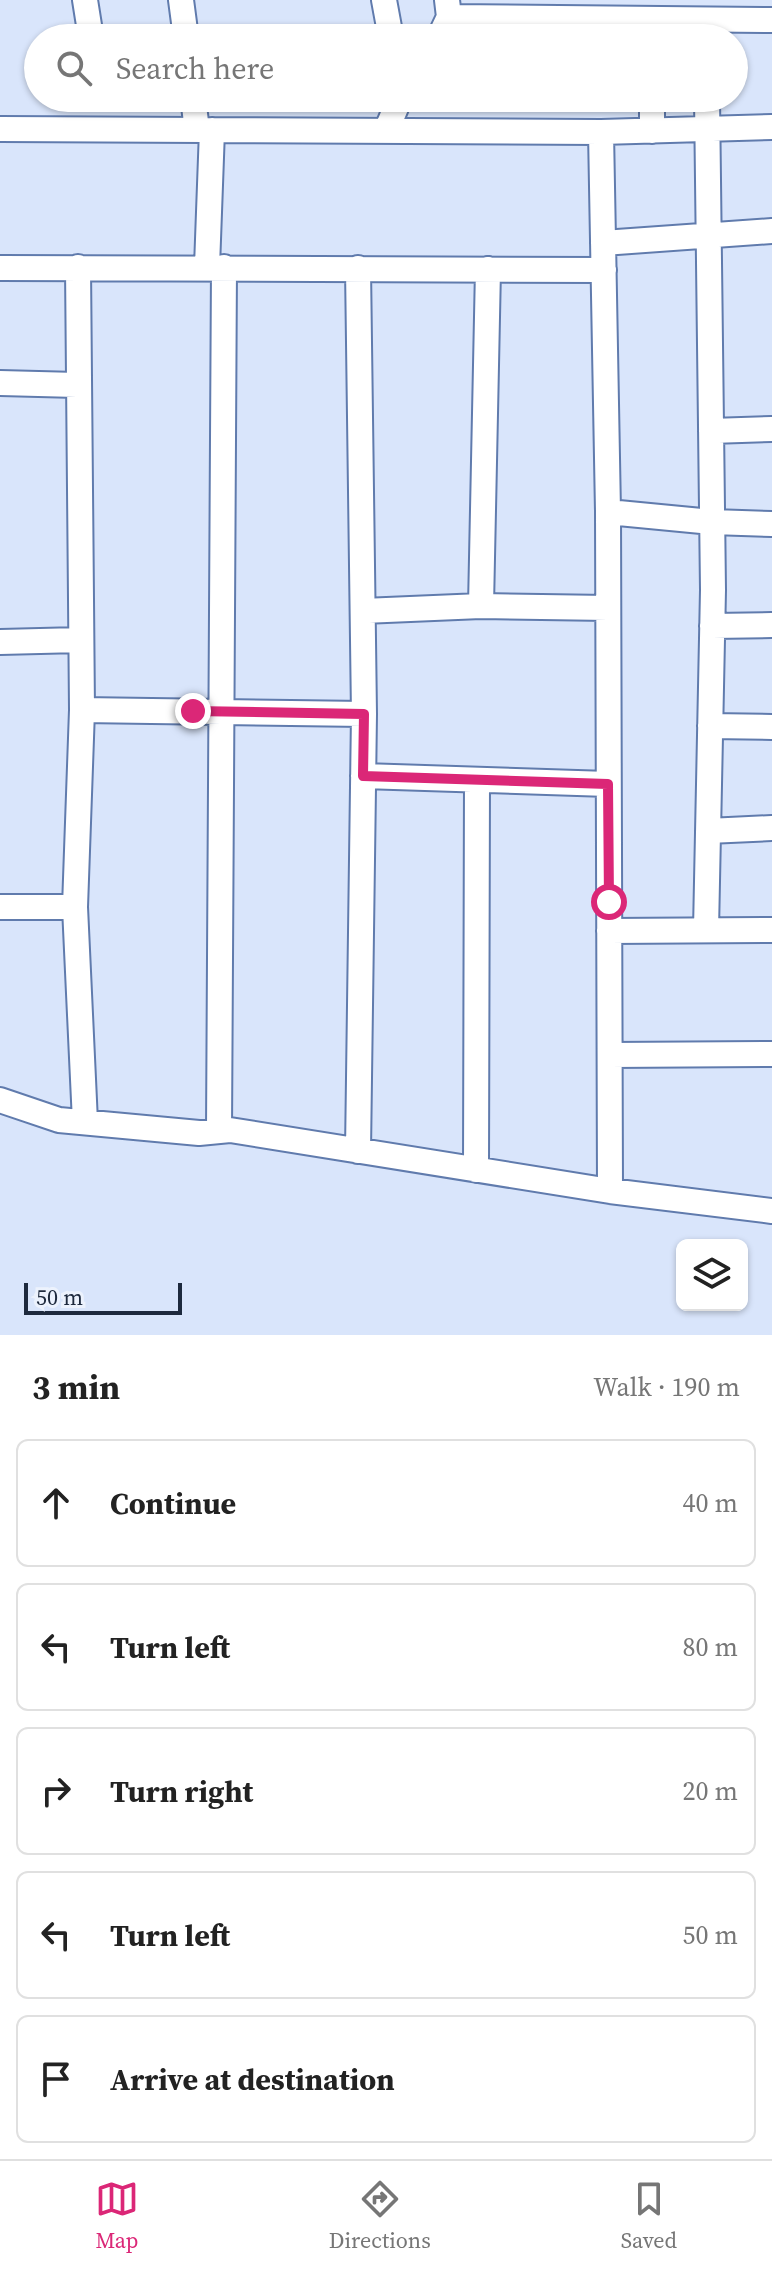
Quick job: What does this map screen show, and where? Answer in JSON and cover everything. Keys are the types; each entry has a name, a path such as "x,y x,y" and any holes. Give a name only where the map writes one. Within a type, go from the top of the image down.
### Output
{"street":[{"path":"85,0 89,24"},
{"path":"181,0 184,24"},
{"path":"384,0 388,24"},
{"path":"445,18 653,19 679,24"},
{"path":"742,24 772,20"},
{"path":"198,112 204,130 216,267 221,712 219,1131"},
{"path":"386,131 394,112"},
{"path":"652,112 652,131"},
{"path":"706,930 712,626 707,112"},
{"path":"0,129 601,132 772,127"},
{"path":"601,132 608,512 610,1191"},
{"path":"603,243 772,231"},
{"path":"78,267 82,710 75,907 85,1122"},
{"path":"0,268 604,270"},
{"path":"358,268 364,714 358,1151"},
{"path":"481,606 488,269"},
{"path":"0,383 77,385"},
{"path":"711,431 772,429"},
{"path":"608,512 772,524"},
{"path":"363,611 481,606 608,608"},
{"path":"712,626 772,625"},
{"path":"0,642 80,640"},
{"path":"82,710 364,714"},
{"path":"710,726 772,727"},
{"path":"363,776 608,784"},
{"path":"476,1170 477,780"},
{"path":"708,831 772,828"},
{"path":"0,907 75,907"},
{"path":"609,931 772,930"},
{"path":"610,1055 772,1054"},
{"path":"0,1100 59,1120 199,1133 230,1130 610,1191 772,1211"}],"route":[{"path":"193,711 364,714 363,776 608,784 609,902"}]}
